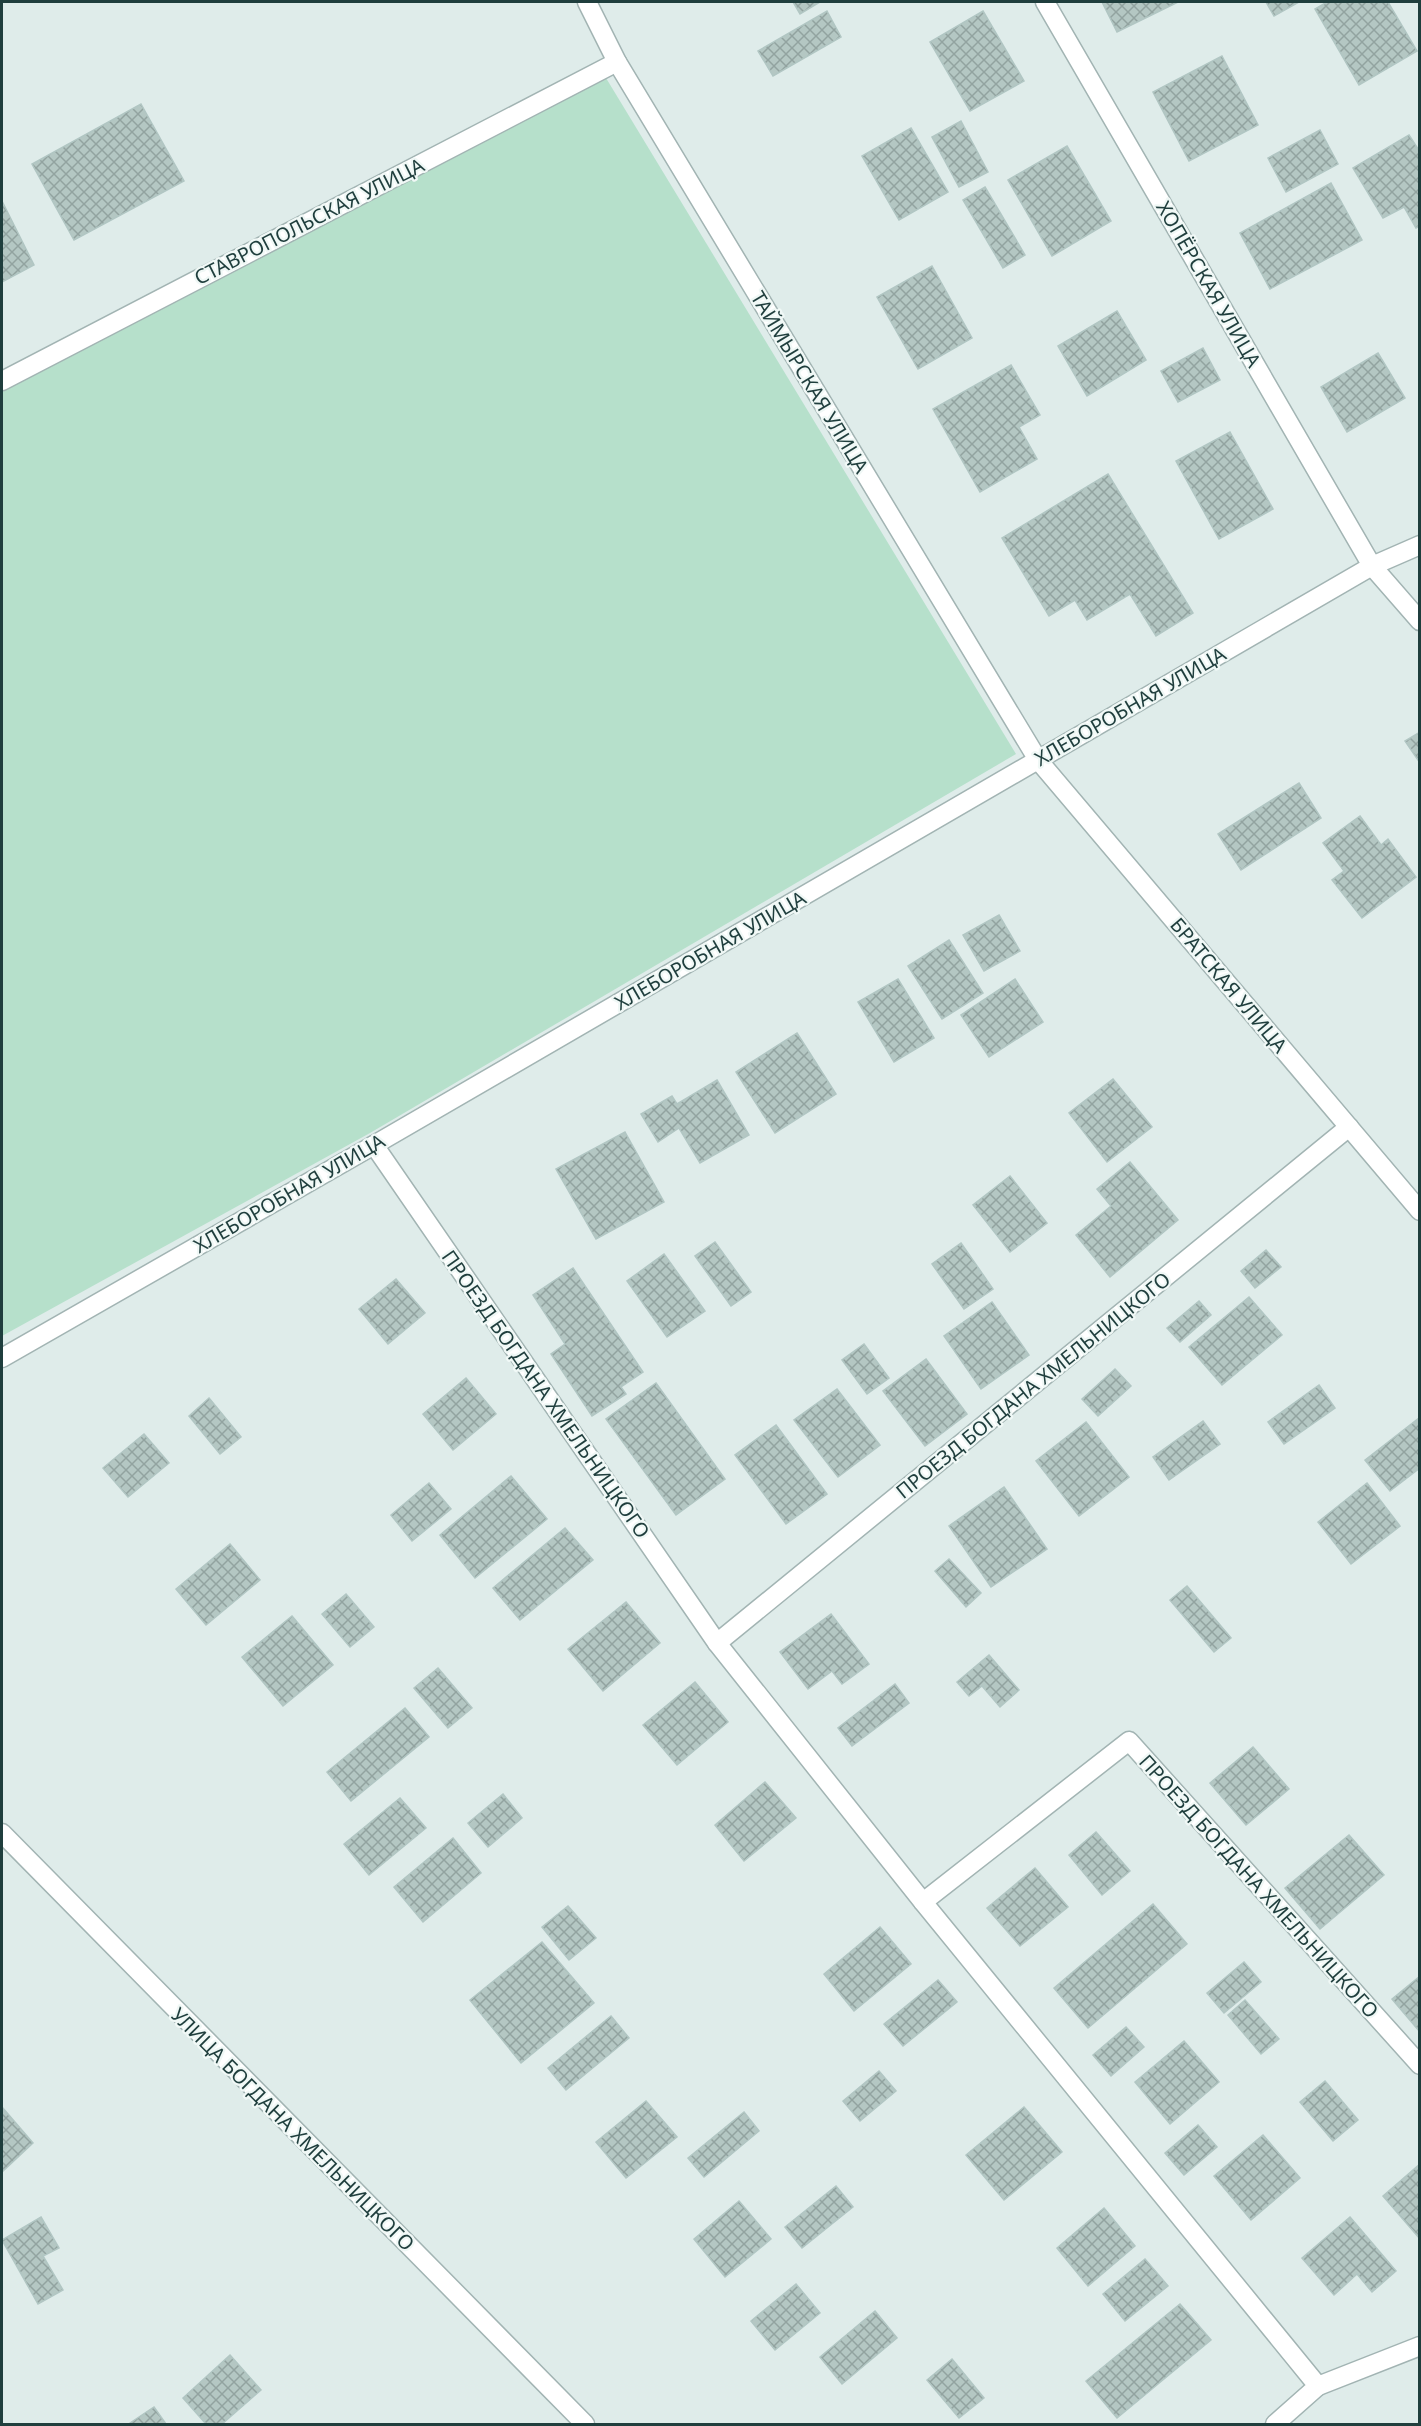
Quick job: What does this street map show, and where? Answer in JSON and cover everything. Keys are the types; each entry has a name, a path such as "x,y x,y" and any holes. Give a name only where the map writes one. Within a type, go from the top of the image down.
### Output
{"street":[{"name":"ТАЙМЫРСКАЯ УЛИЦА","path":"587,2 617,62 1038,760"},
{"name":"ХОПЁРСКАЯ УЛИЦА","path":"1045,2 1372,566 1419,621"},
{"name":"СТАВРОПОЛЬСКАЯ УЛИЦА","path":"2,381 617,62"},
{"name":"ХЛЕБОРОБНАЯ УЛИЦА","path":"2,1358 1372,566 1419,545"},
{"name":"БРАТСКАЯ УЛИЦА","path":"1038,760 1419,1211"},
{"name":"ПРОЕЗД БОГДАНА ХМЕЛЬНИЦКОГО","path":"717,1643 1349,1127"},
{"name":"ПРОЕЗД БОГДАНА ХМЕЛЬНИЦКОГО","path":"374,1145 717,1643 923,1902 1318,2386"},
{"name":"ПРОЕЗД БОГДАНА ХМЕЛЬНИЦКОГО","path":"923,1902 1129,1741 1419,2065"},
{"name":"УЛИЦА БОГДАНА ХМЕЛЬНИЦКОГО","path":"2,1833 585,2424"},
{"path":"1275,2424 1318,2386 1419,2346"}],"green space":[{"path":"606,78 1016,754 370,1133 2,1336 2,391"}],"building":[{"path":"793,2 820,2 800,14"},
{"path":"1102,2 1178,2 1117,32"},
{"path":"1266,2 1299,2 1274,16"},
{"path":"1327,2 1388,2 1417,51 1359,85 1315,9"},
{"path":"827,11 841,37 773,76 758,51"},
{"path":"983,11 1024,81 970,111 930,42"},
{"path":"1222,56 1258,125 1189,161 1153,92"},
{"path":"141,104 184,181 74,240 32,164"},
{"path":"961,121 988,172 959,187 932,137"},
{"path":"911,128 948,192 899,220 862,156"},
{"path":"1320,130 1338,164 1286,192 1268,158"},
{"path":"1409,135 1420,152 1420,226 1416,228 1404,207 1383,218 1353,168"},
{"path":"1067,146 1111,221 1052,256 1008,180"},
{"path":"1331,183 1362,240 1270,289 1240,233"},
{"path":"985,187 1025,255 1003,268 963,200"},
{"path":"2,201 34,265 2,282"},
{"path":"932,266 972,338 918,369 877,297"},
{"path":"1117,311 1146,360 1087,396 1058,346"},
{"path":"1203,348 1220,380 1178,402 1161,371"},
{"path":"1378,353 1405,398 1347,432 1321,387"},
{"path":"1011,365 1040,415 1019,427 1037,459 980,492 933,409"},
{"path":"1230,432 1273,509 1219,539 1176,461"},
{"path":"1108,474 1193,613 1156,636 1130,594 1087,620 1075,600 1049,616 1002,538"},
{"path":"1420,732 1420,763 1405,741"},
{"path":"1299,783 1321,818 1241,870 1218,834"},
{"path":"1360,816 1381,845 1388,839 1416,877 1362,918 1332,880 1344,871 1323,843"},
{"path":"999,915 1020,951 984,971 963,935"},
{"path":"949,940 983,993 942,1019 908,966"},
{"path":"898,979 934,1038 894,1062 858,1002"},
{"path":"1015,979 1043,1022 989,1057 961,1015"},
{"path":"797,1033 836,1094 775,1133 736,1072"},
{"path":"1113,1079 1152,1127 1107,1162 1069,1113"},
{"path":"717,1080 749,1135 700,1163 679,1128 658,1142 641,1114 672,1096 677,1104"},
{"path":"625,1132 664,1202 596,1239 556,1169"},
{"path":"1130,1162 1178,1220 1110,1277 1076,1235 1111,1206 1097,1189"},
{"path":"1010,1176 1047,1223 1010,1252 973,1205"},
{"path":"715,1242 751,1292 731,1306 695,1256"},
{"path":"961,1243 993,1289 964,1309 932,1264"},
{"path":"1266,1250 1281,1267 1255,1288 1241,1271"},
{"path":"664,1254 705,1311 667,1337 627,1281"},
{"path":"573,1268 643,1372 621,1387 626,1394 592,1416 551,1354 565,1344 533,1295"},
{"path":"396,1279 425,1313 388,1344 359,1309"},
{"path":"1249,1297 1282,1335 1222,1385 1189,1347"},
{"path":"1199,1301 1211,1315 1180,1342 1167,1328"},
{"path":"992,1302 1029,1355 981,1389 944,1336"},
{"path":"864,1344 889,1378 867,1394 842,1360"},
{"path":"926,1359 967,1414 925,1446 883,1391"},
{"path":"1115,1369 1131,1386 1098,1416 1082,1399"},
{"path":"466,1378 496,1414 453,1450 423,1414"},
{"path":"656,1383 725,1479 676,1515 606,1419"},
{"path":"1319,1385 1335,1408 1284,1444 1268,1422"},
{"path":"837,1389 880,1445 838,1477 794,1420"},
{"path":"209,1398 241,1437 220,1454 189,1416"},
{"path":"1419,1418 1420,1468 1390,1491 1365,1460"},
{"path":"1203,1421 1220,1444 1169,1480 1153,1457"},
{"path":"1086,1422 1129,1477 1079,1516 1036,1461"},
{"path":"776,1425 827,1494 786,1524 735,1455"},
{"path":"144,1434 169,1463 128,1497 103,1468"},
{"path":"511,1476 547,1519 475,1578 440,1535"},
{"path":"429,1483 451,1509 412,1541 391,1515"},
{"path":"1367,1483 1400,1526 1351,1564 1318,1522"},
{"path":"1004,1487 1047,1549 991,1587 949,1526"},
{"path":"565,1528 593,1560 520,1620 493,1588"},
{"path":"230,1544 260,1580 206,1625 176,1589"},
{"path":"949,1559 981,1593 966,1607 935,1571"},
{"path":"1187,1586 1231,1638 1214,1652 1170,1600"},
{"path":"346,1594 374,1627 350,1647 322,1614"},
{"path":"626,1602 660,1643 603,1691 568,1649"},
{"path":"831,1614 869,1664 842,1684 832,1671 808,1689 780,1652"},
{"path":"292,1616 333,1665 283,1706 242,1657"},
{"path":"989,1655 1019,1690 1000,1707 982,1686 969,1696 957,1682"},
{"path":"438,1668 472,1708 448,1728 414,1688"},
{"path":"695,1682 728,1722 677,1765 643,1725"},
{"path":"895,1684 909,1703 852,1746 838,1728"},
{"path":"405,1708 429,1737 351,1801 327,1772"},
{"path":"1253,1747 1289,1789 1246,1825 1210,1783"},
{"path":"765,1782 796,1818 744,1861 715,1825"},
{"path":"503,1794 522,1818 488,1847 468,1823"},
{"path":"400,1798 426,1828 369,1875 344,1844"},
{"path":"1096,1832 1130,1871 1102,1895 1069,1855"},
{"path":"1349,1835 1384,1875 1320,1929 1285,1888"},
{"path":"453,1838 481,1873 423,1922 394,1887"},
{"path":"1035,1868 1068,1907 1020,1946 987,1908"},
{"path":"1153,1904 1187,1944 1088,2028 1054,1988"},
{"path":"568,1906 596,1938 569,1960 542,1927"},
{"path":"880,1927 911,1964 854,2011 824,1974"},
{"path":"542,1942 594,2003 521,2063 470,2000"},
{"path":"1244,1962 1261,1982 1224,2013 1207,1993"},
{"path":"1420,1976 1420,2032 1392,1999"},
{"path":"938,1980 957,2002 903,2046 884,2024"},
{"path":"1245,2000 1279,2039 1261,2054 1228,2015"},
{"path":"611,2016 629,2038 566,2090 548,2068"},
{"path":"1126,2027 1144,2047 1111,2076 1093,2055"},
{"path":"1184,2041 1219,2082 1170,2124 1135,2082"},
{"path":"879,2071 896,2091 860,2121 843,2101"},
{"path":"1325,2081 1358,2120 1333,2141 1300,2102"},
{"path":"646,2101 677,2137 626,2178 596,2142"},
{"path":"2,2107 33,2143 2,2172"},
{"path":"1024,2107 1062,2152 1004,2200 966,2155"},
{"path":"744,2112 759,2131 704,2177 688,2158"},
{"path":"1198,2125 1217,2147 1184,2175 1165,2153"},
{"path":"1263,2135 1300,2178 1251,2220 1214,2176"},
{"path":"1420,2164 1420,2239 1383,2196"},
{"path":"836,2186 853,2207 802,2248 785,2227"},
{"path":"739,2201 771,2239 725,2277 694,2239"},
{"path":"1104,2208 1135,2246 1088,2286 1057,2248"},
{"path":"41,2217 59,2248 43,2256 63,2290 38,2304 2,2240"},
{"path":"1350,2217 1396,2271 1372,2292 1357,2274 1334,2295 1302,2258"},
{"path":"1145,2259 1168,2286 1125,2321 1103,2294"},
{"path":"796,2284 820,2313 775,2350 751,2321"},
{"path":"1180,2304 1211,2340 1117,2418 1086,2381"},
{"path":"875,2311 897,2338 842,2384 820,2357"},
{"path":"230,2355 261,2390 222,2424 206,2424 183,2398"},
{"path":"952,2359 984,2398 959,2418 927,2380"},
{"path":"154,2407 166,2424 130,2423"}]}
